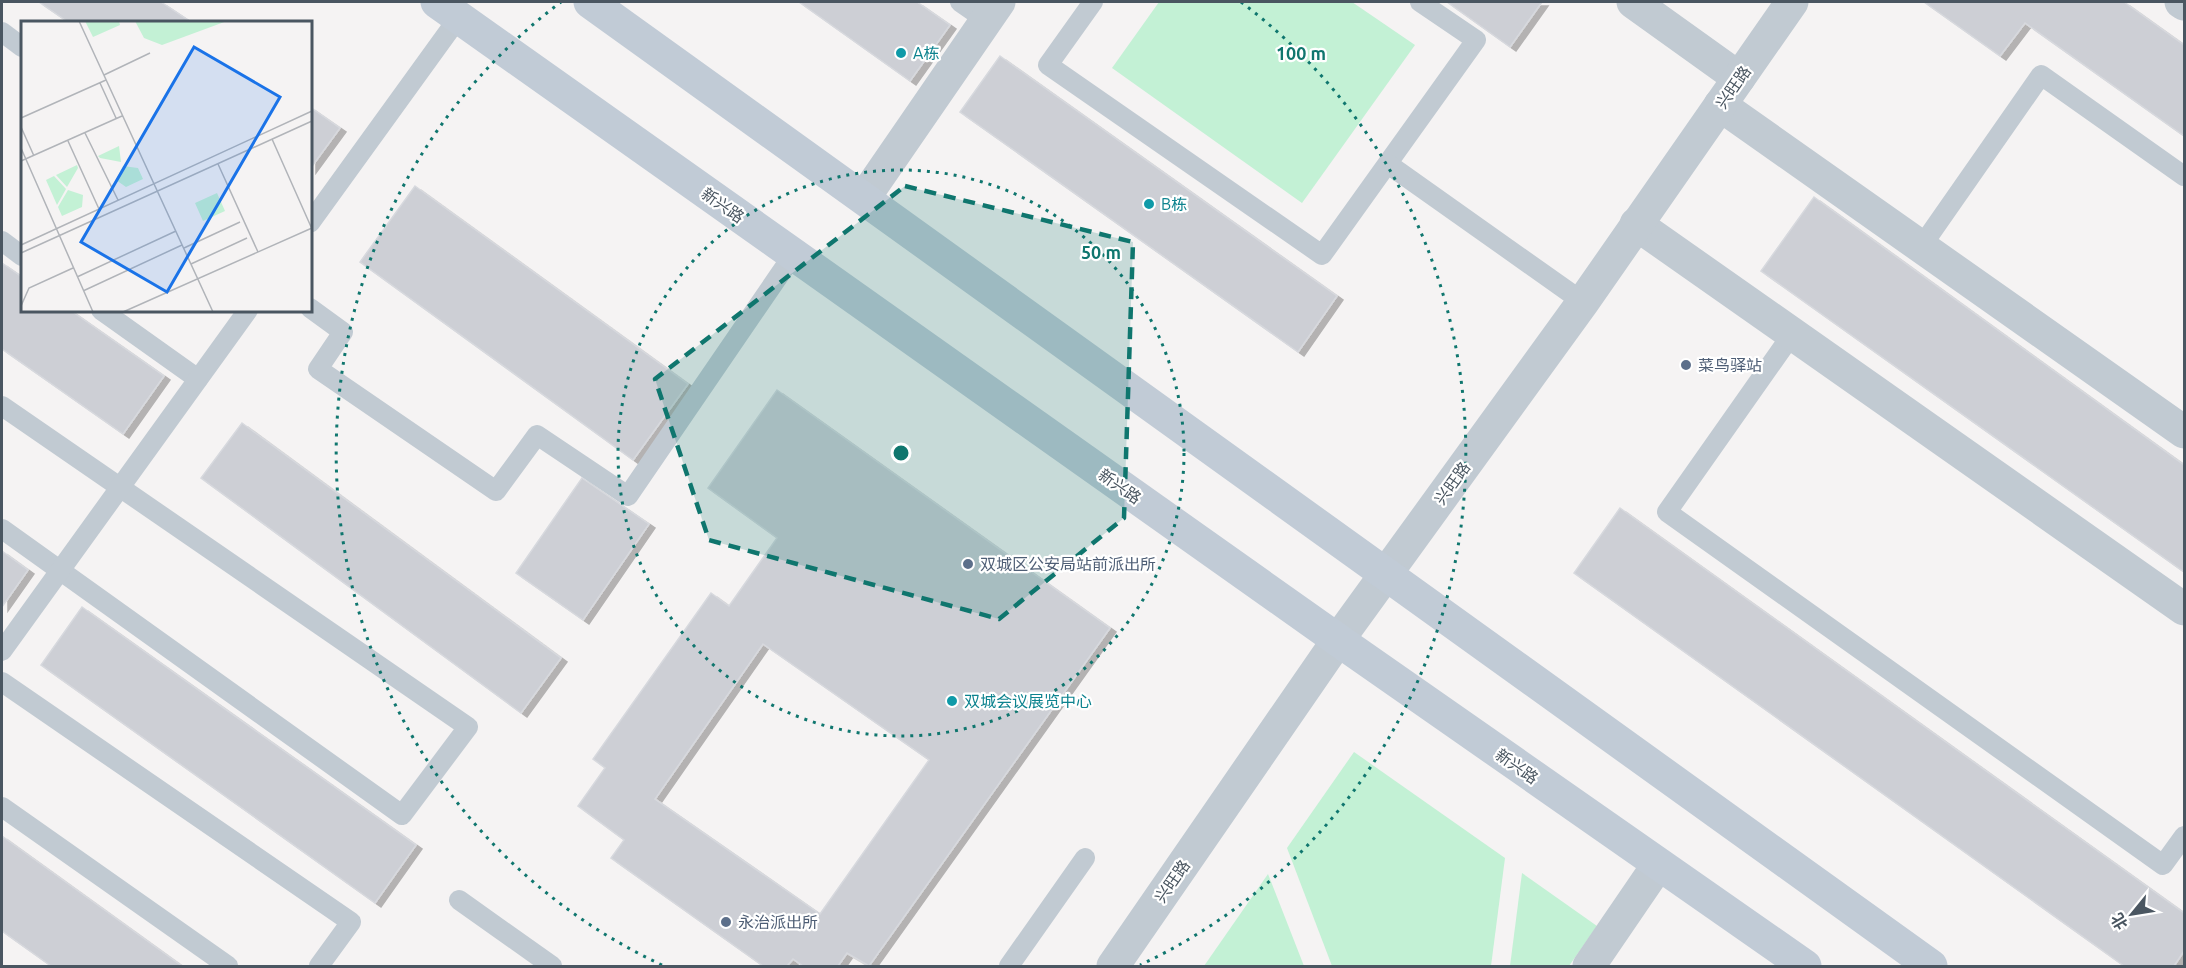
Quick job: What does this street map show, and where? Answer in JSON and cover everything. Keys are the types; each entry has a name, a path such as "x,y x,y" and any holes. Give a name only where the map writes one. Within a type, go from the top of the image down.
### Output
{"main road":[{"path":"590,2 1385,576 1931,966"},
{"name":"新兴路","path":"448,9 1338,640 1806,966"}],"street":[{"path":"1633,2 1739,78"},
{"name":"兴旺路","path":"1113,966 1338,640 1583,302 1792,2"},
{"path":"864,198 982,8"},
{"path":"1720,105 2184,432"},
{"path":"1636,224 2184,609"},
{"path":"1589,966 1658,864"}],"lane":[{"path":"1093,2 1048,65 1322,255 1476,40 1420,2"},
{"path":"312,220 448,9"},
{"path":"2,33 21,46"},
{"path":"1921,247 2041,75 2184,176"},
{"path":"1388,164 1583,302"},
{"path":"2,241 21,255"},
{"path":"312,309 343,332 318,369 495,491 537,435 628,496 793,255"},
{"path":"104,312 198,379"},
{"path":"2,651 247,312"},
{"path":"1793,333 1667,512 2163,865 2184,836"},
{"path":"2,406 468,727 402,815 2,529"},
{"path":"2,682 351,922 319,966"},
{"path":"2,807 228,966"},
{"path":"1015,964 1085,858"},
{"path":"459,900 552,966"}],"highlighted area":[{"path":"905,186 1133,242 1124,518 999,619 709,540 655,379"}],"green space":[{"path":"1159,2 1352,2 1415,45 1302,203 1112,68"},
{"path":"1354,752 1505,858 1491,966 1332,966 1287,848"},
{"path":"1522,873 1597,926 1569,966 1510,966"},
{"path":"1268,874 1304,966 1204,966"}],"building":[{"path":"39,2 161,2 190,21 67,21"},
{"name":"A栋","path":"799,2 917,2 950,25 910,81"},
{"path":"1447,2 1542,2 1510,47"},
{"path":"1924,2 2124,2 2184,45 2184,136 2025,23 2000,56"},
{"name":"B栋","path":"1000,56 1337,296 1298,352 960,112"},
{"path":"312,108 340,128 312,166"},
{"path":"415,186 688,384 633,460 360,262"},
{"path":"1814,197 2184,465 2184,572 1761,271"},
{"path":"2,263 21,276 21,312 73,312 164,376 123,434 2,349"},
{"name":"双城会议展览中心","path":"777,390 1110,628 869,966 847,953 838,966 803,966 793,959 787,966 763,966 611,858 624,840 578,806 605,768 593,759 711,593 729,606 777,538 708,488","holes":["763,644 929,760 820,914 655,799"]},
{"path":"242,423 561,658 521,713 201,478"},
{"path":"582,478 649,524 583,620 516,573"},
{"path":"1620,508 2184,913 2184,951 2174,966 2124,966 1574,573"},
{"path":"2,551 28,570 2,607"},
{"path":"82,607 416,845 375,903 41,665"},
{"path":"2,836 182,966 51,966 2,931"}],"place":[{"name":"A栋","path":"901,53"},
{"name":"B栋","path":"1149,204"},
{"name":"菜鸟驿站","path":"1686,365"},
{"name":"双城区公安局站前派出所","path":"968,564"},
{"name":"双城会议展览中心","path":"952,701"},
{"name":"永治派出所","path":"726,922"}]}
